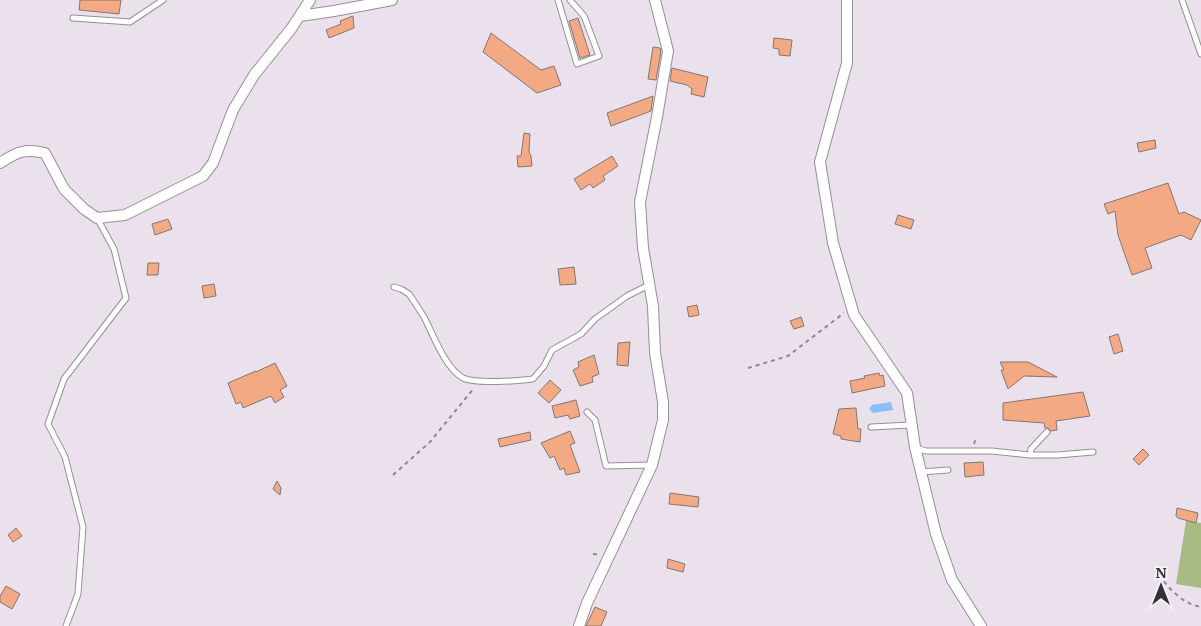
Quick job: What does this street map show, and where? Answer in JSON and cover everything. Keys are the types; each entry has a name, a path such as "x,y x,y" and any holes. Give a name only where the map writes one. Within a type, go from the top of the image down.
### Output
{"street":[{"path":"0,163 16,152 32,150 45,153 64,189 84,210 97,218 125,215 203,176 213,163 234,110 250,82 310,0"},
{"path":"300,16 334,12 392,0"},
{"path":"579,626 586,602 652,465 663,420 663,402 656,353 653,306 643,248 640,202 668,51 654,0"},
{"path":"847,0 847,63 820,162 833,243 854,315 907,393 921,472 936,534 952,580 980,626"}],"lane":[{"path":"73,18 130,22 162,0"},
{"path":"558,0 577,64 600,56 584,16 570,0"},
{"path":"1182,0 1201,54"},
{"path":"66,626 78,594 83,527 65,457 48,424 64,379 126,298 114,249 97,218"},
{"path":"394,287 409,294 424,317 441,350 456,372 463,378 472,381 509,381 532,379 544,366 552,350 581,334 595,319 627,296 650,285"},
{"path":"587,412 595,420 606,466 652,465"},
{"path":"871,427 912,425"},
{"path":"1030,455 1031,449 1047,432"},
{"path":"916,447 926,451 992,451 1030,455 1093,452"},
{"path":"921,472 948,470"}],"path":[{"path":"748,368 788,356 852,308"},
{"path":"393,475 430,442 481,381"},
{"path":"1159,575 1169,589 1188,603 1201,607"}],"green space":[{"path":"1186,521 1201,523 1201,588 1176,584"}],"water":[{"path":"891,402 893,410 873,413 869,409 872,405"}],"building":[{"path":"80,0 121,0 119,14 79,10"},
{"path":"353,16 354,28 329,38 326,30 341,24 340,21"},
{"path":"578,18 590,55 580,58 569,21"},
{"path":"491,33 541,70 554,66 561,85 537,93 483,52"},
{"path":"774,38 792,40 790,56 779,55 779,49 773,48"},
{"path":"653,47 660,48 661,51 656,80 648,79"},
{"path":"672,68 708,77 704,97 691,94 692,89 687,85 670,81"},
{"path":"653,96 651,111 611,126 607,113"},
{"path":"524,133 530,134 529,152 532,166 518,167 517,156 521,156"},
{"path":"1155,140 1156,148 1139,152 1137,143"},
{"path":"612,156 618,166 603,176 605,180 593,188 590,184 581,190 574,179"},
{"path":"1168,183 1179,214 1184,212 1201,220 1191,240 1181,235 1145,248 1152,268 1132,275 1118,235 1115,211 1108,214 1104,204"},
{"path":"898,215 914,220 911,229 895,224"},
{"path":"168,219 172,229 155,235 152,224"},
{"path":"148,263 159,263 158,275 147,275"},
{"path":"574,267 576,284 560,285 558,269"},
{"path":"214,284 216,296 204,298 202,286"},
{"path":"697,305 699,315 689,317 687,307"},
{"path":"801,317 804,326 794,329 790,321"},
{"path":"1118,334 1123,351 1114,354 1109,337"},
{"path":"630,342 628,366 617,365 618,343"},
{"path":"594,355 599,374 592,377 593,382 580,386 573,370 579,367 578,362"},
{"path":"1000,362 1028,362 1057,377 1024,376 1008,389 1001,370 1004,370"},
{"path":"275,363 287,386 280,390 284,397 275,403 271,396 243,408 241,402 236,404 228,383"},
{"path":"879,373 880,376 883,375 885,386 852,393 850,381"},
{"path":"550,380 561,390 549,403 538,393"},
{"path":"1083,392 1090,416 1056,421 1057,430 1051,431 1045,428 1044,423 1003,420 1003,403"},
{"path":"576,400 580,416 570,419 568,415 555,418 552,406"},
{"path":"856,408 858,429 861,429 860,442 841,439 841,436 833,434 839,409"},
{"path":"570,431 575,443 570,445 580,472 566,475 564,468 560,470 554,456 550,458 541,443"},
{"path":"530,432 531,440 500,447 498,439"},
{"path":"1143,449 1149,455 1139,465 1133,459"},
{"path":"983,462 984,475 965,477 964,463"},
{"path":"277,481 281,488 280,495 273,489"},
{"path":"670,493 699,497 698,507 669,504"},
{"path":"1177,508 1198,513 1196,523 1178,518 1176,516"},
{"path":"16,528 22,536 13,542 8,535"},
{"path":"668,559 685,564 683,572 667,568"},
{"path":"6,586 20,594 12,609 0,602 0,596"},
{"path":"595,607 607,612 601,626 586,626"}]}
